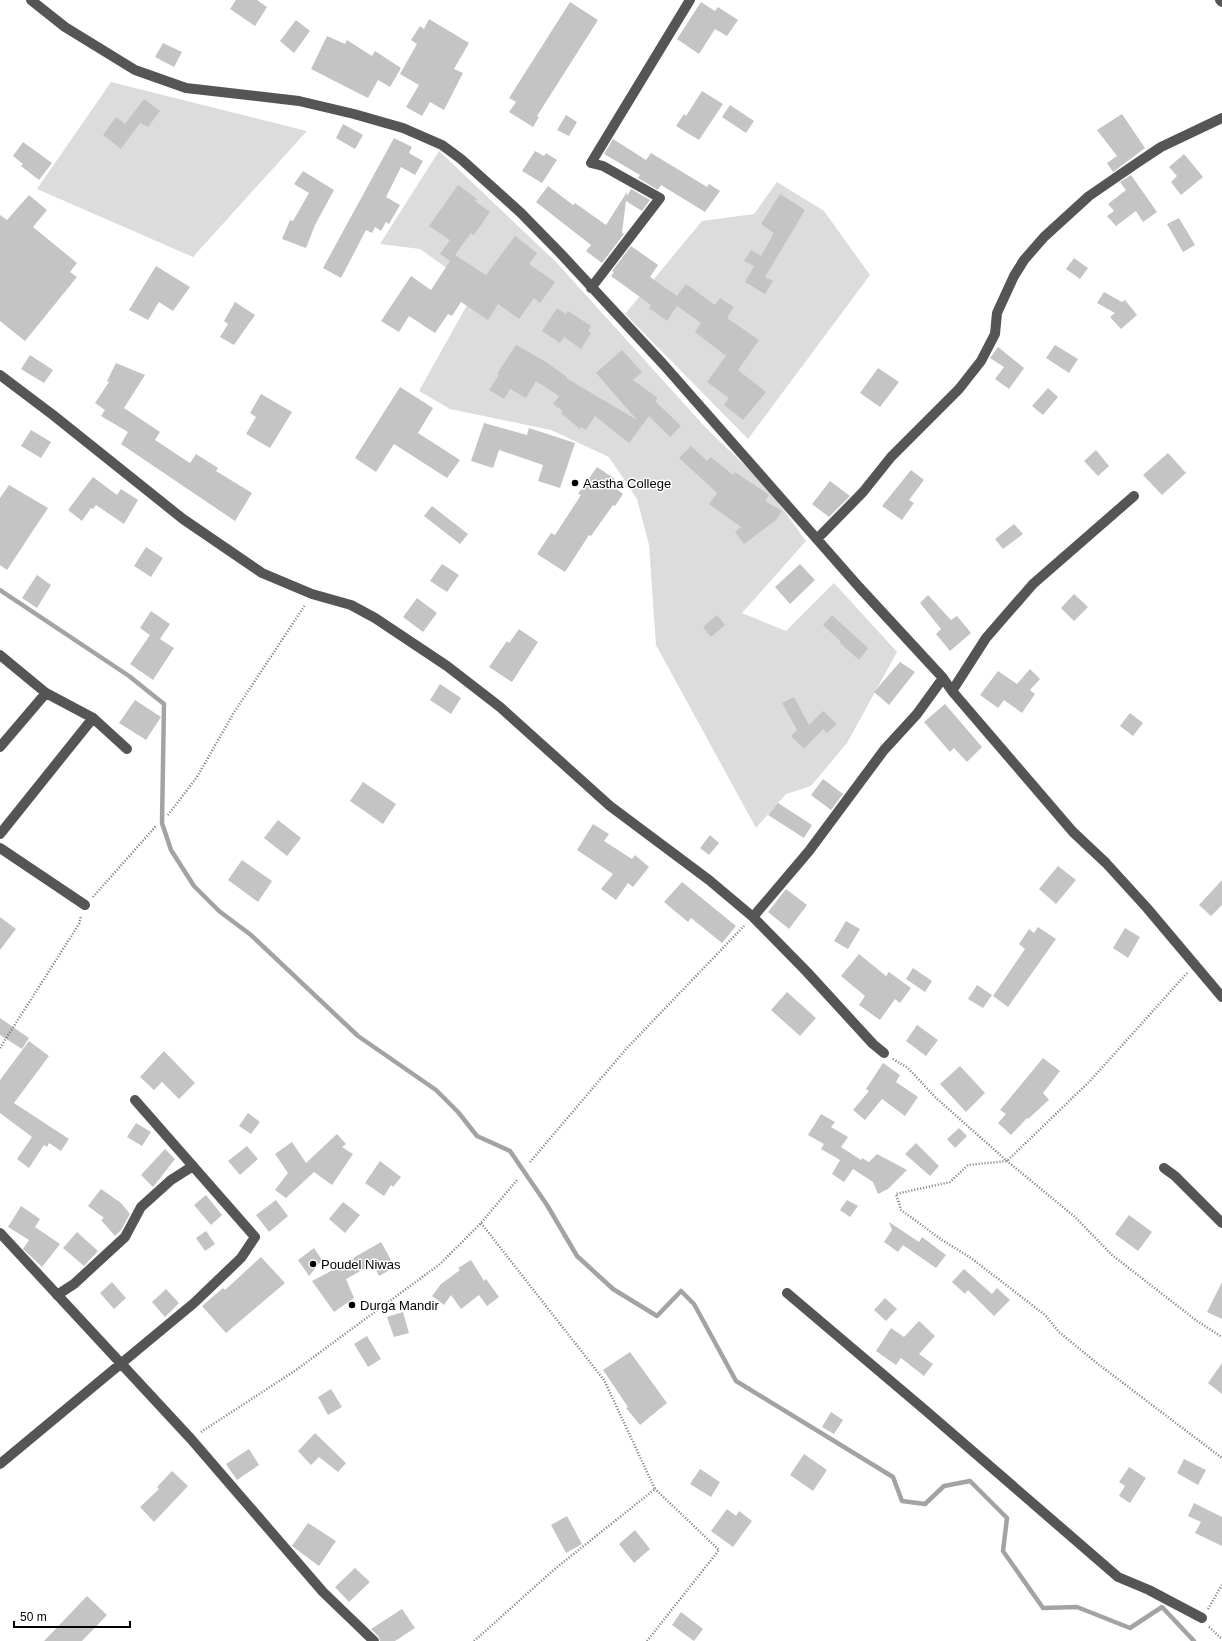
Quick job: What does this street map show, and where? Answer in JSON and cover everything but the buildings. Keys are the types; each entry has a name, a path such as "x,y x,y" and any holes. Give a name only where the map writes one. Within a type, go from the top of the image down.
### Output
{"street":[{"path":"31,0 65,27 135,70 186,88 299,100 403,128 442,145 461,159 521,213 663,364 817,539 943,678 952,691 1073,832 1106,863 1222,997"},
{"path":"591,288 660,198 603,166 591,163 690,0"},
{"path":"817,539 863,492 892,457 959,389 981,361 995,334 997,313 1014,276 1024,260 1044,237 1089,196 1137,162 1161,147 1222,118"},
{"path":"0,375 54,415 183,519 262,573 312,594 351,605 375,618 429,652 500,707 610,806 709,880 753,917 884,1054"},
{"path":"952,691 986,638 1033,584 1134,496"},
{"path":"0,655 46,693 93,718 127,749"},
{"path":"753,917 809,851 880,756 916,714 943,678"},
{"path":"0,747 46,693"},
{"path":"0,834 93,718"},
{"path":"0,848 85,905"},
{"path":"0,1464 194,1303 241,1258 255,1237 135,1100"},
{"path":"57,1294 74,1284 125,1236 141,1207 171,1180 193,1166"},
{"path":"1164,1168 1175,1176 1222,1223"},
{"path":"0,1233 191,1439 323,1592 374,1641"},
{"path":"786,1293 925,1410 1118,1577 1149,1590 1202,1618"}],"path":[{"path":"168,815 198,777 233,714 312,594"},
{"path":"0,1048 79,924 85,905 156,826"},
{"path":"530,1162 626,1048 753,917"},
{"path":"1195,964 1090,1081 1007,1161 968,1165 950,1182 896,1194 901,1210 942,1240 971,1258 1045,1315 1059,1332 1098,1364 1222,1458"},
{"path":"884,1054 908,1068 935,1097 1007,1161 1075,1217 1112,1255 1197,1321 1222,1337"},
{"path":"191,1439 296,1370 338,1337 382,1308 440,1264 482,1223 517,1180"},
{"path":"482,1223 604,1380 655,1489 719,1550 647,1641"},
{"path":"474,1641 556,1568 655,1489"}],"shaded area":[{"path":"111,82 307,131 193,257 37,189"},
{"path":"439,151 556,262 706,428 766,486 806,541 742,613 786,631 834,583 897,652 847,743 811,786 786,794 756,828 656,645 649,545 637,499 609,457 551,430 450,409 419,391 476,289 420,249 380,244"},
{"path":"777,182 824,211 870,275 748,439 625,314 702,221 754,214"}],"waterway":[{"path":"0,590 129,676 164,704 162,823 171,850 194,886 219,911 251,935 358,1036 436,1090 458,1112 477,1136 510,1151 547,1205 577,1256 613,1289 657,1316 681,1291 694,1304 736,1381 893,1477 902,1501 925,1504 944,1486 970,1481 1007,1518 1003,1551 1043,1608 1077,1607 1130,1628 1162,1607 1194,1641"}],"place":[{"name":"Aastha College","path":"575,483"},
{"name":"Poudel Niwas","path":"313,1264"},
{"name":"Durga Mandir","path":"352,1305"}]}
